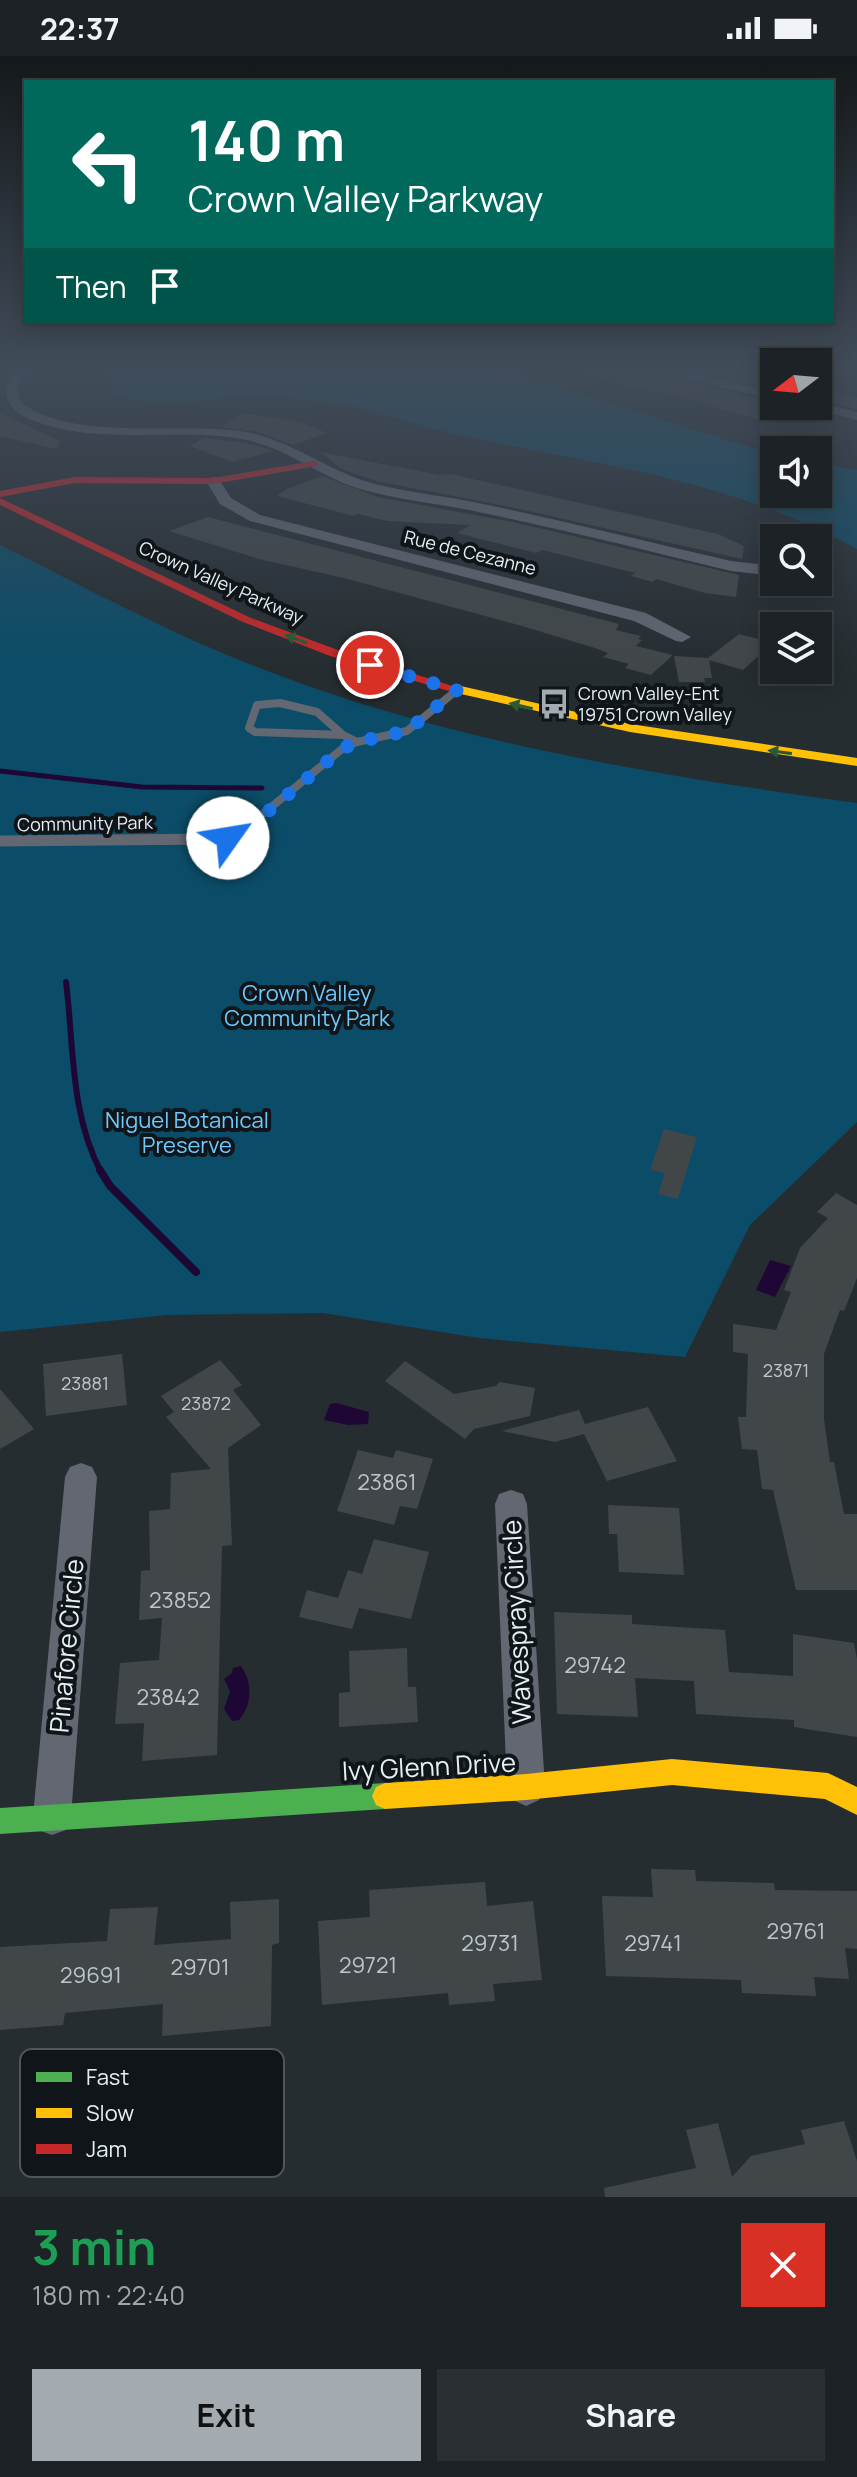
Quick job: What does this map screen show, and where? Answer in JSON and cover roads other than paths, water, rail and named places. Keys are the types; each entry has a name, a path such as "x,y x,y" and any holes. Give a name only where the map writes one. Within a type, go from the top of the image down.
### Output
{"main road":[{"path":"0,494 75,480 213,481 285,469"},
{"name":"Crown Valley Parkway","path":"0,501 80,543 261,626 370,665 457,690 584,720 739,747 857,762"},
{"path":"408,699 464,713"},
{"name":"Ivy Glenn Drive","path":"0,1821 526,1787 672,1772 828,1786 857,1802"}],"street":[{"path":"324,469 372,488 458,502 731,566 760,569"},
{"name":"Rue de Cezanne","path":"213,481 225,501 255,518 640,617 682,637"},
{"name":"Pinafore Circle","path":"52,1816 81,1477"},
{"name":"Wavespray Circle","path":"511,1504 526,1787"}],"lane":[{"name":"Community Park","path":"0,841 216,839 238,835 326,762 357,742 407,731 457,690"},
{"path":"343,735 255,732 249,728 257,705 281,701 330,719 343,735 357,742"}],"waterway":[{"path":"0,771 142,787 262,788"},
{"path":"66,982 78,1103 91,1150 100,1171"},
{"path":"100,1171 110,1186 196,1272"}],"place":[{"name":"Crown Valley-Ent 19751 Crown Valley","path":"554,704"}],"park label":[{"name":"Crown Valley Community Park","path":"307,1006"},
{"name":"Niguel Botanical Preserve","path":"187,1132"}]}
